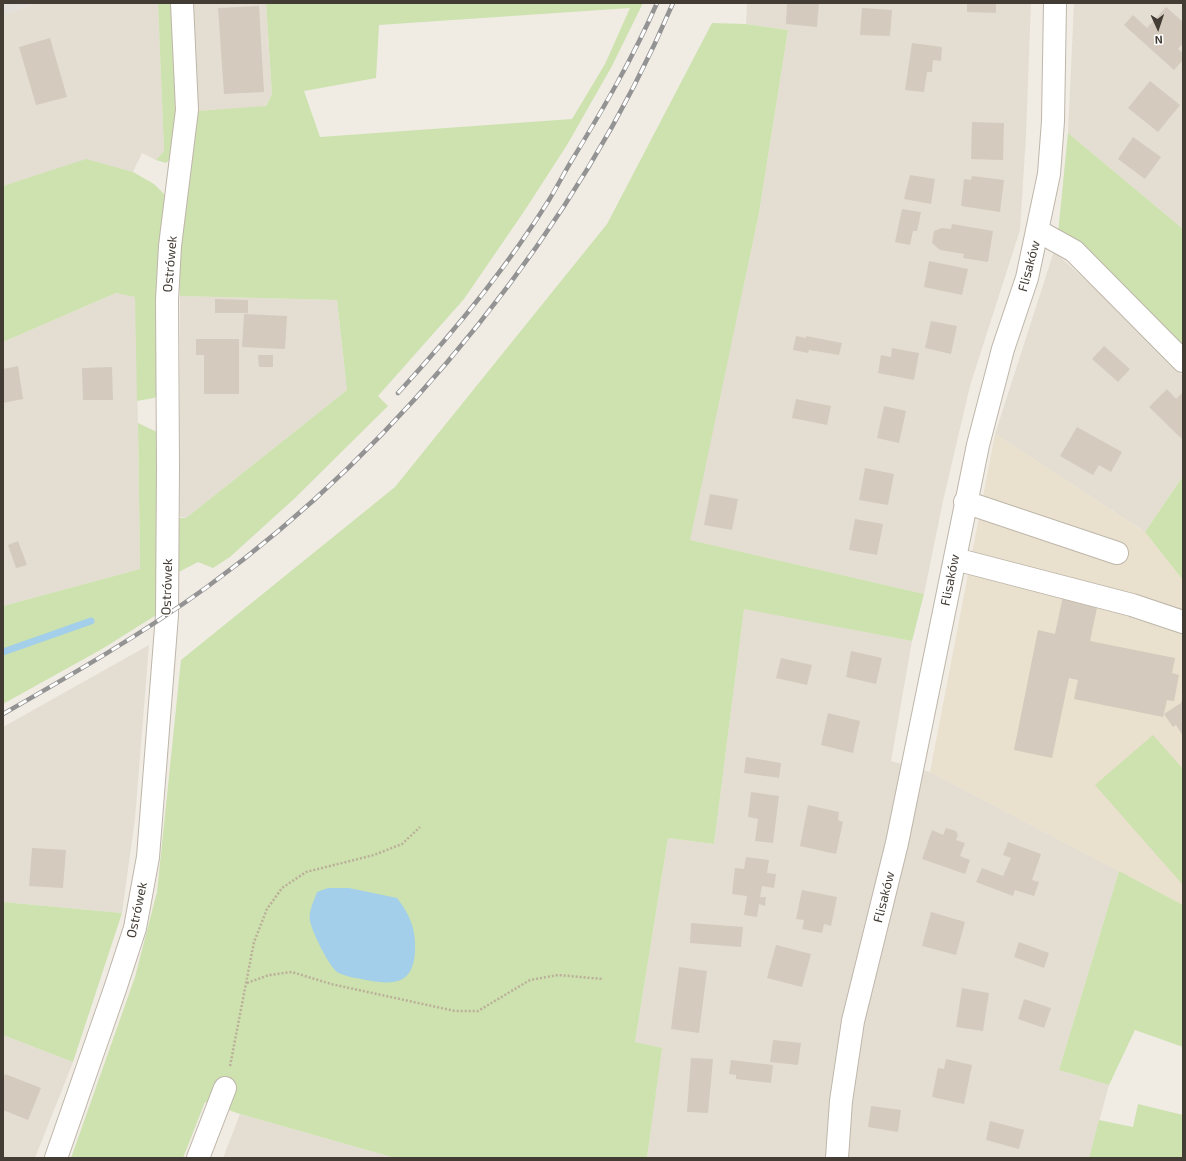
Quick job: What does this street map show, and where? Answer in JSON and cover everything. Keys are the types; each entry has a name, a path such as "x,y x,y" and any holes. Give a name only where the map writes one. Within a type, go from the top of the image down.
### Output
{"street":[{"name":"Ostrówek","path":"56,1158 135,928 148,857 166,615 168,482 167,300 170,246 187,110 182,3"},
{"name":"Flisaków","path":"837,1158 840,1101 853,1021 897,844 955,559 965,502 978,445 1001,356 1027,278 1049,174 1053,121 1054,3"},
{"path":"1038,231 1074,251 1183,361"},
{"path":"965,502 1117,553"},
{"path":"955,559 1132,606 1183,622"},
{"path":"198,1158 225,1088"}],"path":[{"path":"225,1088 254,942 267,909 282,888 306,872 374,855 402,844 420,827"},
{"path":"247,983 269,975 292,972 331,984 447,1009 478,1011 530,980 558,974 603,979"}],"shaded area":[{"path":"3,3 36,3 3,15"},
{"path":"36,3 158,3 164,152 156,160 142,153 133,172 86,160 3,186 3,15"},
{"path":"190,3 266,3 272,94 265,107 197,111"},
{"path":"747,3 1031,3 1026,136 1020,230 970,386 943,501 924,594 689,540 759,213 788,30 746,24"},
{"path":"1074,3 1183,3 1183,229 1068,133"},
{"path":"1054,251 1105,298 1183,376 1183,476 1145,532 995,434"},
{"path":"116,293 136,297 140,569 3,606 3,342"},
{"path":"180,296 337,300 347,390 186,518 180,517"},
{"path":"995,434 1145,532 1183,580 1183,905 930,772"},
{"path":"744,608 912,641 891,761 930,772 1119,871 1059,1070 1109,1085 1089,1158 647,1158 661,1049 635,1042 668,838 714,844"},
{"path":"149,645 135,819 122,913 3,902 3,727"},
{"path":"3,1035 73,1062 35,1158 3,1158"},
{"path":"240,1114 395,1158 223,1158"}],"green space":[{"path":"158,3 174,3 180,95 173,156 166,163 156,160 164,151"},
{"path":"266,3 643,3 612,66 567,145 525,210 464,299 378,396 388,406 295,498 230,557 213,568 198,562 175,574 176,518 186,518 347,390 337,300 180,296 178,248 197,111 266,106 272,94","holes":["630,8 605,64 572,119 320,137 304,91 376,78 379,25"]},
{"path":"712,23 746,24 788,30 759,213 690,540 924,594 912,641 744,609 714,844 668,838 635,1042 662,1048 647,1158 395,1158 240,1114 205,1102 183,1158 71,1158 135,977 157,892 181,660 395,487 607,224"},
{"path":"1068,133 1183,229 1183,350 1153,315 1058,233"},
{"path":"86,159 133,172 154,184 170,200 160,394 154,398 137,401 135,297 116,293 3,342 3,186"},
{"path":"138,423 157,432 161,612 102,649 3,704 3,606 140,569"},
{"path":"1183,476 1183,580 1145,532"},
{"path":"1153,735 1183,769 1183,885 1095,785"},
{"path":"1119,871 1183,905 1183,1047 1135,1030 1109,1085 1059,1070"},
{"path":"3,902 122,913 73,1062 3,1035"},
{"path":"1138,1104 1183,1115 1183,1158 1089,1158 1099,1120 1133,1127"}],"water":[{"path":"328,888 349,888 397,898 409,916 415,943 413,962 410,971 406,976 393,982 376,982 344,975 334,969 317,940 310,921 310,914 317,892"}],"building":[{"path":"787,3 819,3 817,27 786,24"},
{"path":"967,3 996,3 996,13 967,12"},
{"path":"259,6 264,92 224,94 218,8"},
{"path":"1166,7 1183,22 1183,43 1178,49 1183,53 1183,60 1174,70 1124,25 1133,15 1147,28"},
{"path":"862,8 892,10 890,36 860,35"},
{"path":"50,38 67,97 36,105 19,47"},
{"path":"912,43 942,47 941,61 933,60 932,72 927,72 924,92 905,90"},
{"path":"1150,81 1180,105 1158,132 1128,108"},
{"path":"972,122 1004,123 1003,160 971,159"},
{"path":"1133,137 1161,157 1145,179 1118,159"},
{"path":"910,175 935,179 931,204 904,199"},
{"path":"972,176 1004,180 1000,212 961,206 964,179 971,180"},
{"path":"902,209 921,212 917,231 913,231 910,245 895,242"},
{"path":"952,224 993,231 988,262 963,258 964,254 940,250 932,243 934,231 942,228 951,229"},
{"path":"929,261 968,269 962,295 924,287"},
{"path":"215,299 248,300 248,313 215,313"},
{"path":"244,314 287,316 285,349 242,347"},
{"path":"931,321 957,326 951,354 925,348"},
{"path":"796,336 806,338 806,336 842,343 839,355 809,350 808,353 793,350"},
{"path":"196,339 239,339 239,394 204,394 204,355 196,355"},
{"path":"1104,346 1130,369 1118,382 1092,359"},
{"path":"892,348 919,353 914,380 878,373 881,355 891,357"},
{"path":"258,355 273,355 273,367 259,367"},
{"path":"18,366 23,399 3,403 3,369"},
{"path":"112,367 113,400 83,400 82,368"},
{"path":"1167,389 1176,399 1183,392 1183,440 1149,407"},
{"path":"796,399 831,406 827,425 792,418"},
{"path":"884,406 906,411 899,443 877,438"},
{"path":"1077,427 1122,452 1111,472 1099,465 1093,475 1060,456"},
{"path":"865,468 894,474 888,505 859,500"},
{"path":"710,494 738,499 732,530 704,525"},
{"path":"855,519 883,524 877,555 849,550"},
{"path":"18,541 27,565 16,568 8,545"},
{"path":"1063,596 1098,603 1090,641 1175,658 1172,673 1179,675 1174,701 1167,700 1163,717 1074,699 1078,680 1069,678 1052,758 1014,750 1038,630 1055,634"},
{"path":"851,651 882,658 876,684 846,677"},
{"path":"781,658 812,665 807,685 776,678"},
{"path":"1183,696 1183,736 1176,725 1173,727 1164,714 1181,703"},
{"path":"828,713 860,721 853,753 821,745"},
{"path":"746,757 781,763 779,778 744,773"},
{"path":"751,792 779,796 773,843 755,841 758,819 748,817"},
{"path":"808,805 839,812 838,820 843,822 836,854 800,846"},
{"path":"946,828 956,831 958,835 956,840 965,843 960,856 970,860 965,874 922,859 932,830 943,835"},
{"path":"1008,842 1041,854 1032,880 1039,882 1034,896 1015,890 1013,896 976,882 982,868 1003,876 1011,858 1003,855"},
{"path":"32,848 66,850 63,888 29,886"},
{"path":"746,857 769,860 767,873 776,874 774,888 762,886 760,897 766,897 765,906 759,904 757,917 744,915 747,896 732,894 735,868 744,869"},
{"path":"802,890 837,897 831,926 824,924 822,933 802,929 804,920 796,919"},
{"path":"931,912 965,922 956,955 922,946"},
{"path":"691,923 743,927 741,947 690,943"},
{"path":"1019,942 1049,953 1044,968 1014,957"},
{"path":"776,945 811,954 802,987 767,978"},
{"path":"679,967 707,971 699,1033 671,1029"},
{"path":"962,988 989,993 983,1031 956,1027"},
{"path":"1024,999 1051,1008 1044,1028 1018,1019"},
{"path":"773,1040 801,1043 798,1065 770,1062"},
{"path":"691,1058 713,1059 708,1113 687,1112"},
{"path":"946,1059 972,1065 964,1104 932,1097 938,1068 944,1069"},
{"path":"731,1060 773,1065 771,1083 736,1079 736,1075 729,1074"},
{"path":"5,1074 41,1088 28,1120 3,1110 3,1079"},
{"path":"871,1106 901,1110 898,1132 868,1127"},
{"path":"990,1121 1024,1130 1019,1149 986,1140"}],"waterway":[{"path":"3,652 91,621"}],"railway":[{"path":"398,393 459,324 497,276 532,226 552,195 617,83 638,44 657,3"},
{"path":"3,714 81,669 207,587 279,530 349,467 416,398 478,325 535,248 588,168 634,86 673,3"}]}
